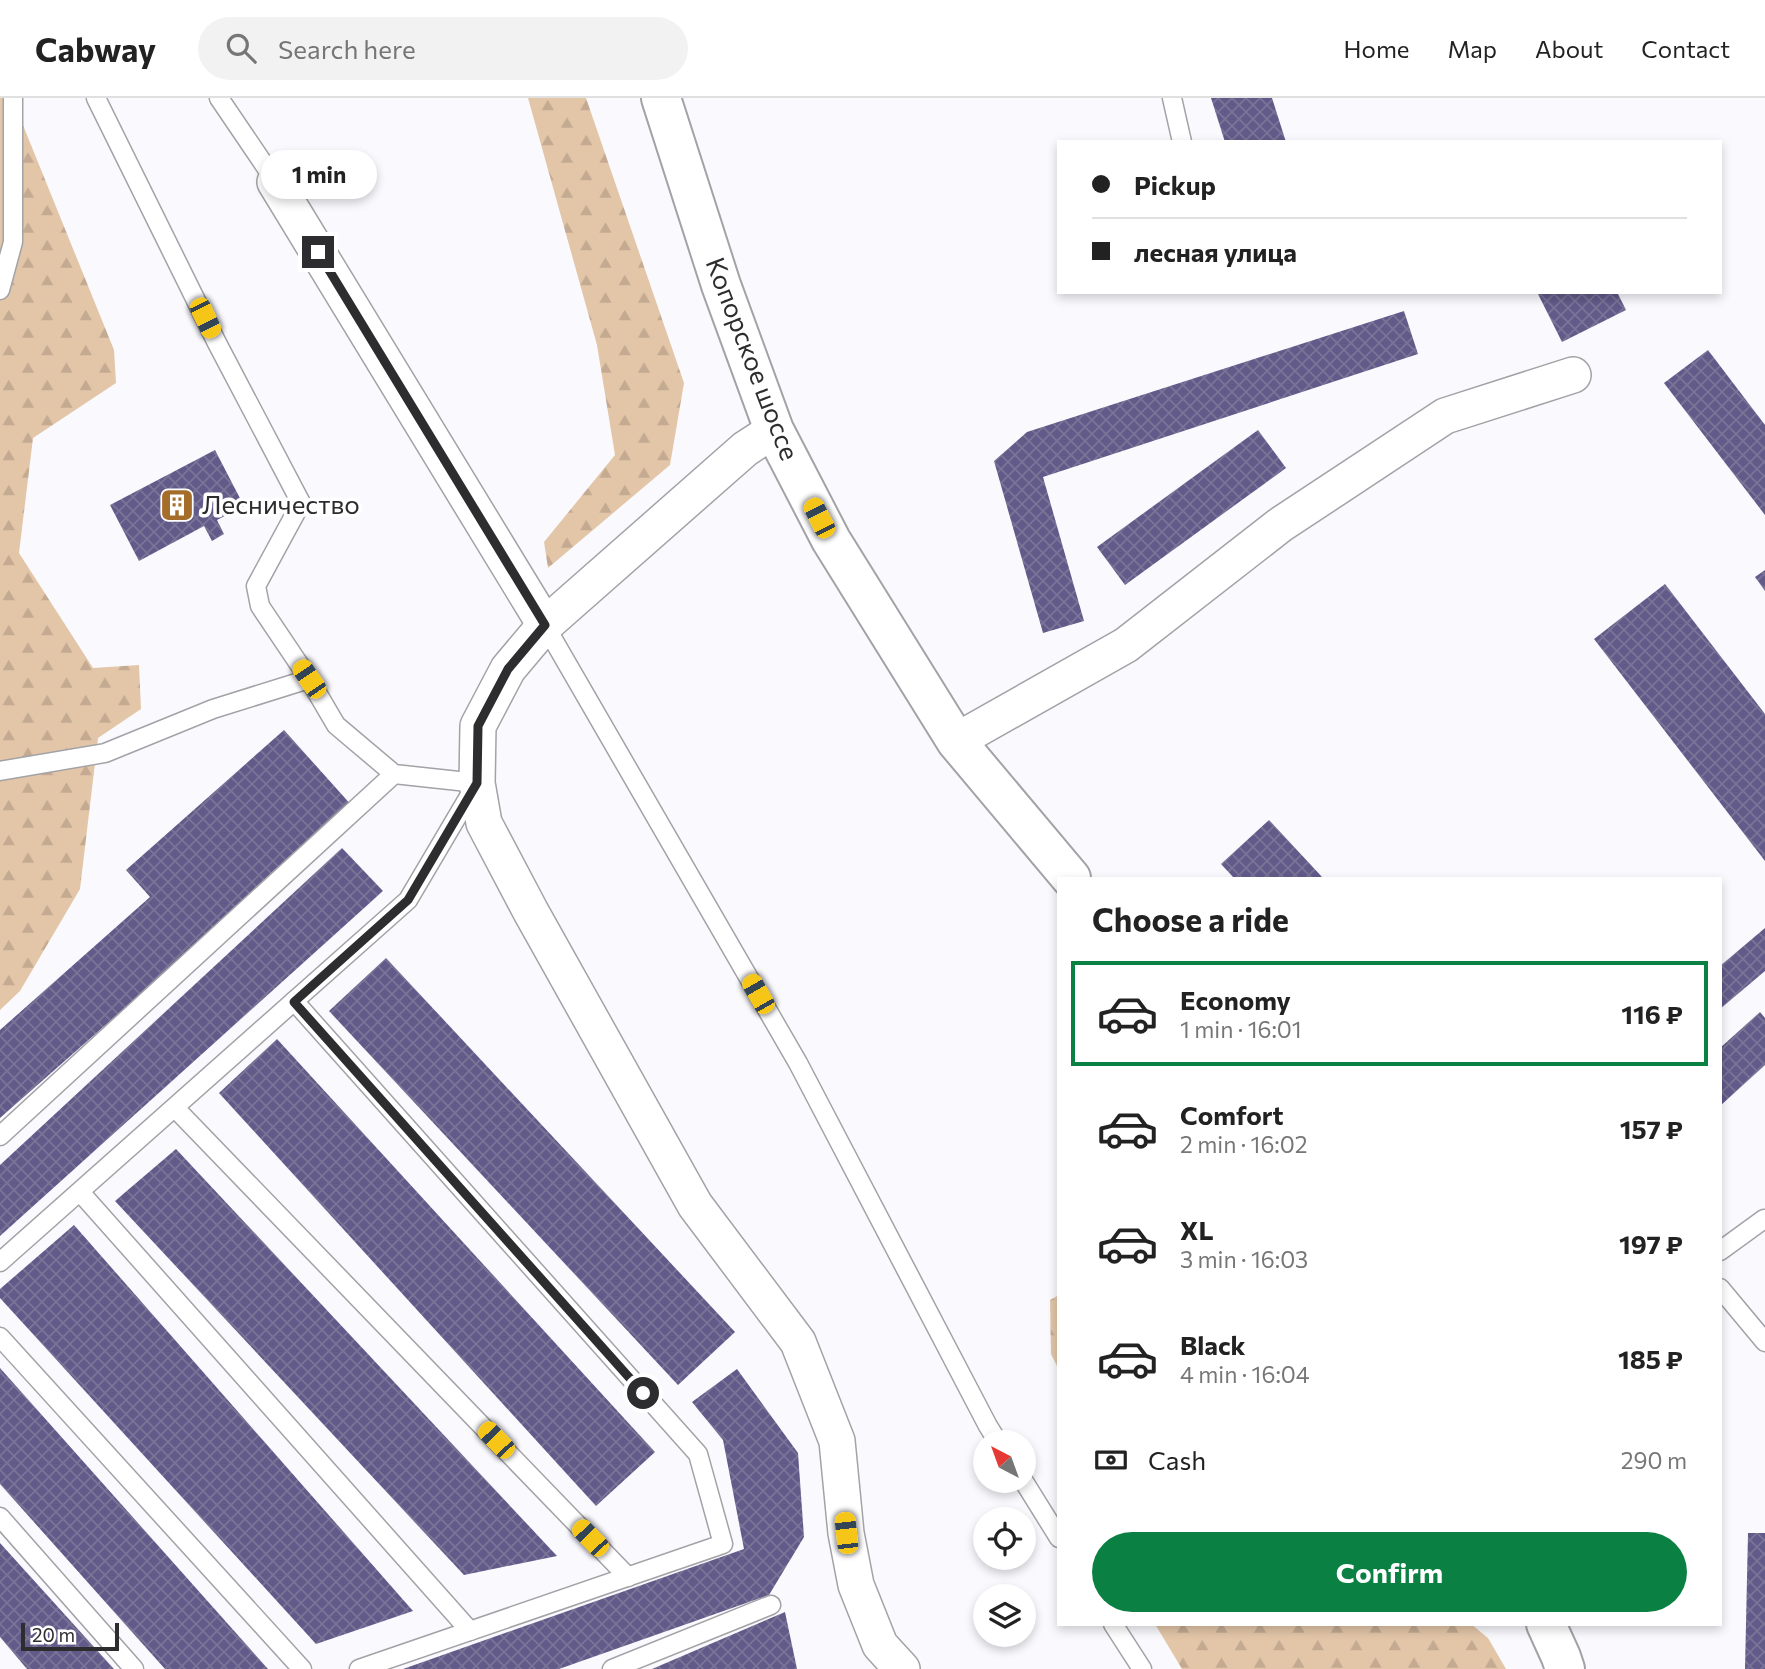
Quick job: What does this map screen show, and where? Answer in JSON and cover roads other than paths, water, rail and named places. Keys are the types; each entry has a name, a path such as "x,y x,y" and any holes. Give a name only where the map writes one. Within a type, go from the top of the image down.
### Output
{"main road":[{"name":"Копорское шоссе","path":"661,98 721,285 774,430 831,540 956,741 1070,877"},
{"path":"1547,1626 1565,1669"}],"street":[{"path":"275,182 545,625"},
{"path":"956,741 1126,645 1280,525 1445,416 1573,375"},
{"path":"774,430 745,449 545,625 508,669 478,726 477,783 484,823 695,1205 798,1342 837,1441 846,1533 856,1585 886,1661"}],"lane":[{"path":"0,290 13,242 13,98"},
{"path":"0,1262 408,900 477,783 394,774 335,725 309,679 260,606 256,586 301,503 217,343 96,98"},
{"path":"219,98 275,182"},
{"path":"1172,98 1182,140"},
{"path":"545,625 797,1063 990,1430"},
{"path":"0,771 104,753 213,709 309,679"},
{"path":"0,1136 394,774"},
{"path":"294,1002 698,1454 723,1544 359,1669"},
{"path":"175,1108 628,1577"},
{"path":"80,1192 470,1631"},
{"path":"1722,1250 1764,1219"},
{"path":"1722,1290 1765,1342"},
{"path":"0,1337 302,1669"},
{"path":"1031,1493 1057,1535"},
{"path":"0,1517 134,1669"},
{"path":"612,1669 771,1605"},
{"path":"1114,1626 1142,1669"}],"place":[{"name":"Лесничество","path":"177,505"}]}
